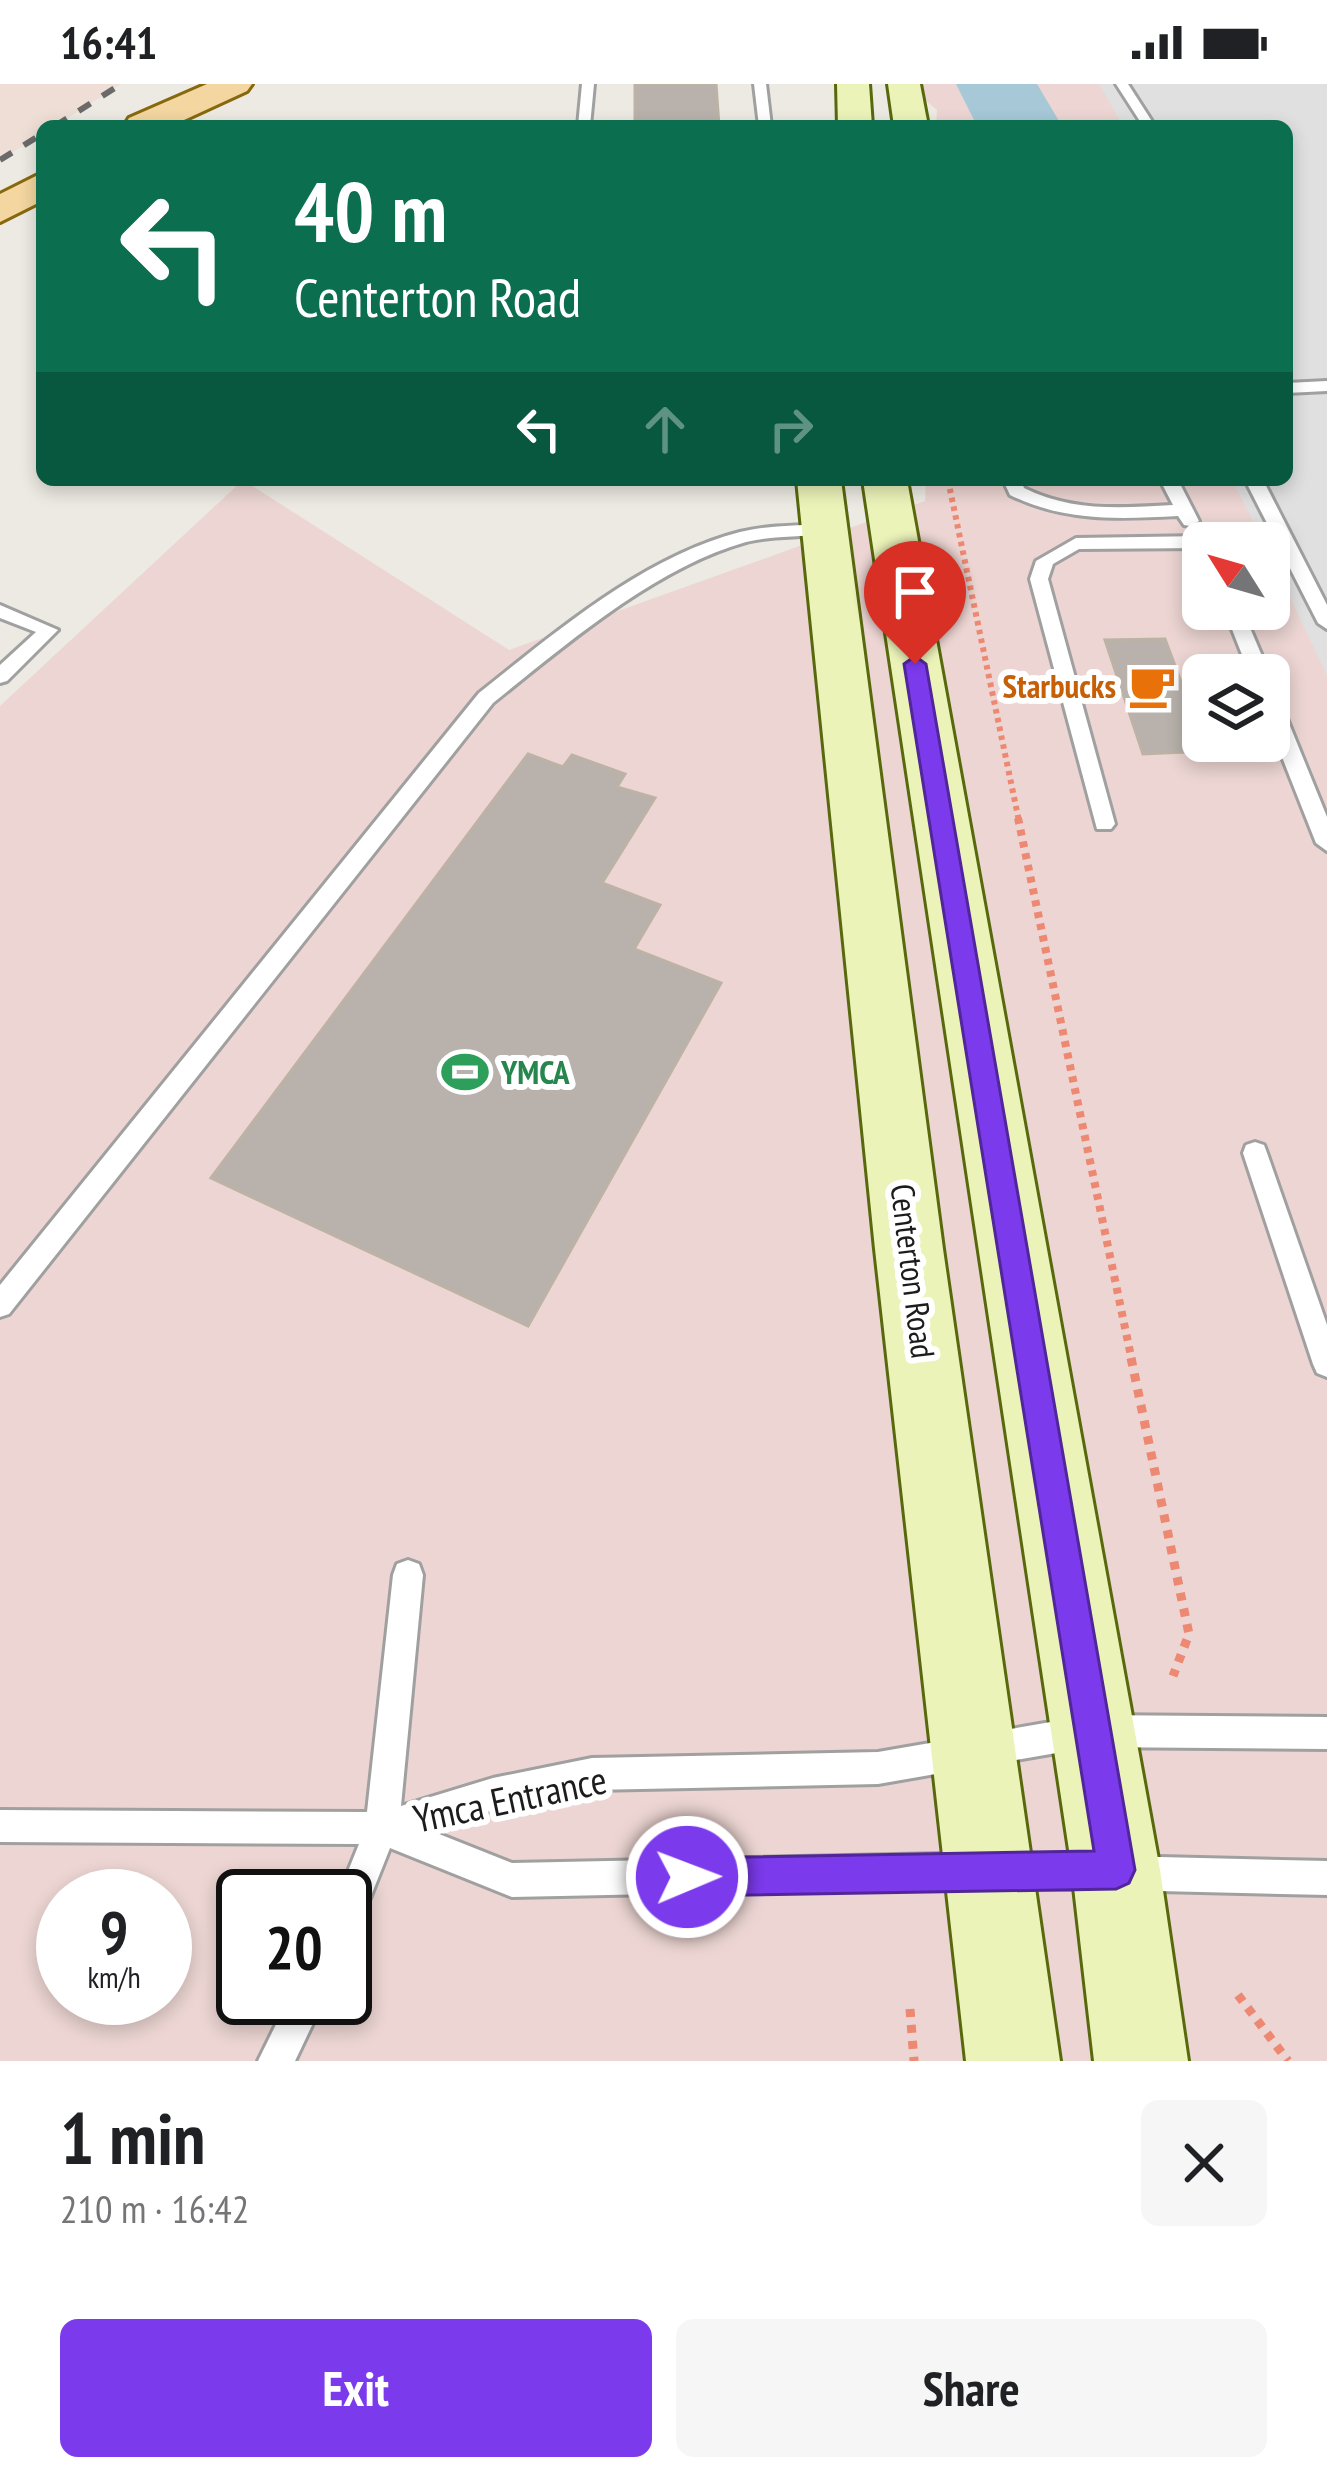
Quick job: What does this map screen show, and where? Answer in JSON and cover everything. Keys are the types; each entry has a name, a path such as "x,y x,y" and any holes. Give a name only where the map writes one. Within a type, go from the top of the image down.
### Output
{"main road":[{"path":"155,120 235,84"},
{"path":"853,84 855,120"},
{"path":"904,84 910,120"},
{"path":"886,486 1116,1870 1141,2061"},
{"name":"Centerton Road","path":"822,504 1013,2061"}],"lane":[{"path":"585,120 588,84"},
{"path":"760,84 764,120"},
{"path":"1122,84 1145,120"},
{"path":"1293,388 1327,386"},
{"path":"1014,486 1045,508 1081,514 1182,510"},
{"path":"1172,486 1190,522"},
{"path":"1257,486 1327,622"},
{"path":"0,1305 486,698 572,634 706,550 822,504"},
{"path":"1104,824 1039,579 1045,561 1076,544 1182,543"},
{"path":"0,611 49,630 0,676"},
{"path":"1290,750 1327,843"},
{"path":"1255,1154 1327,1364"},
{"path":"365,1869 382,1828 408,1575"},
{"name":"Ymca Entrance","path":"382,1828 493,1794 592,1774 878,1768 1091,1731 1327,1732"},
{"path":"0,1826 382,1828"},
{"name":"Ymca Entrance","path":"382,1828 512,1880 990,1870 1327,1878"},
{"path":"276,2061 294,2025"}],"path":[{"path":"949,486 1189,1634 1173,1676"},
{"path":"1238,1995 1288,2061"},
{"path":"910,2008 914,2061"}],"shaded area":[{"path":"0,84 121,84 64,120 36,120 36,138 0,160"},
{"path":"906,84 1327,84 1327,2061 0,2061 0,706 237,486 252,486 509,650 925,501 926,486 1293,486 1293,120 936,120 937,110"},
{"path":"1099,84 1327,84 1327,676 1290,598 1290,522 1253,522 1235,486 1293,486 1293,120 1120,120"}],"water":[{"path":"956,84 1037,84 1058,120 974,120"}],"building":[{"path":"635,84 716,84 719,120 635,120"},
{"name":"Starbucks","path":"1165,639 1182,685 1182,752 1143,754 1105,640"},
{"path":"528,754 563,767 572,755 625,774 617,787 655,798 602,883 660,905 634,949 721,983 528,1326 211,1178"}],"railway":[{"path":"64,120 121,84"},
{"path":"0,160 36,138"}],"place":[{"name":"Starbucks","path":"1152,686"},
{"name":"YMCA","path":"465,1072"}],"route":[{"path":"687,1877 1116,1870 915,664"}]}
